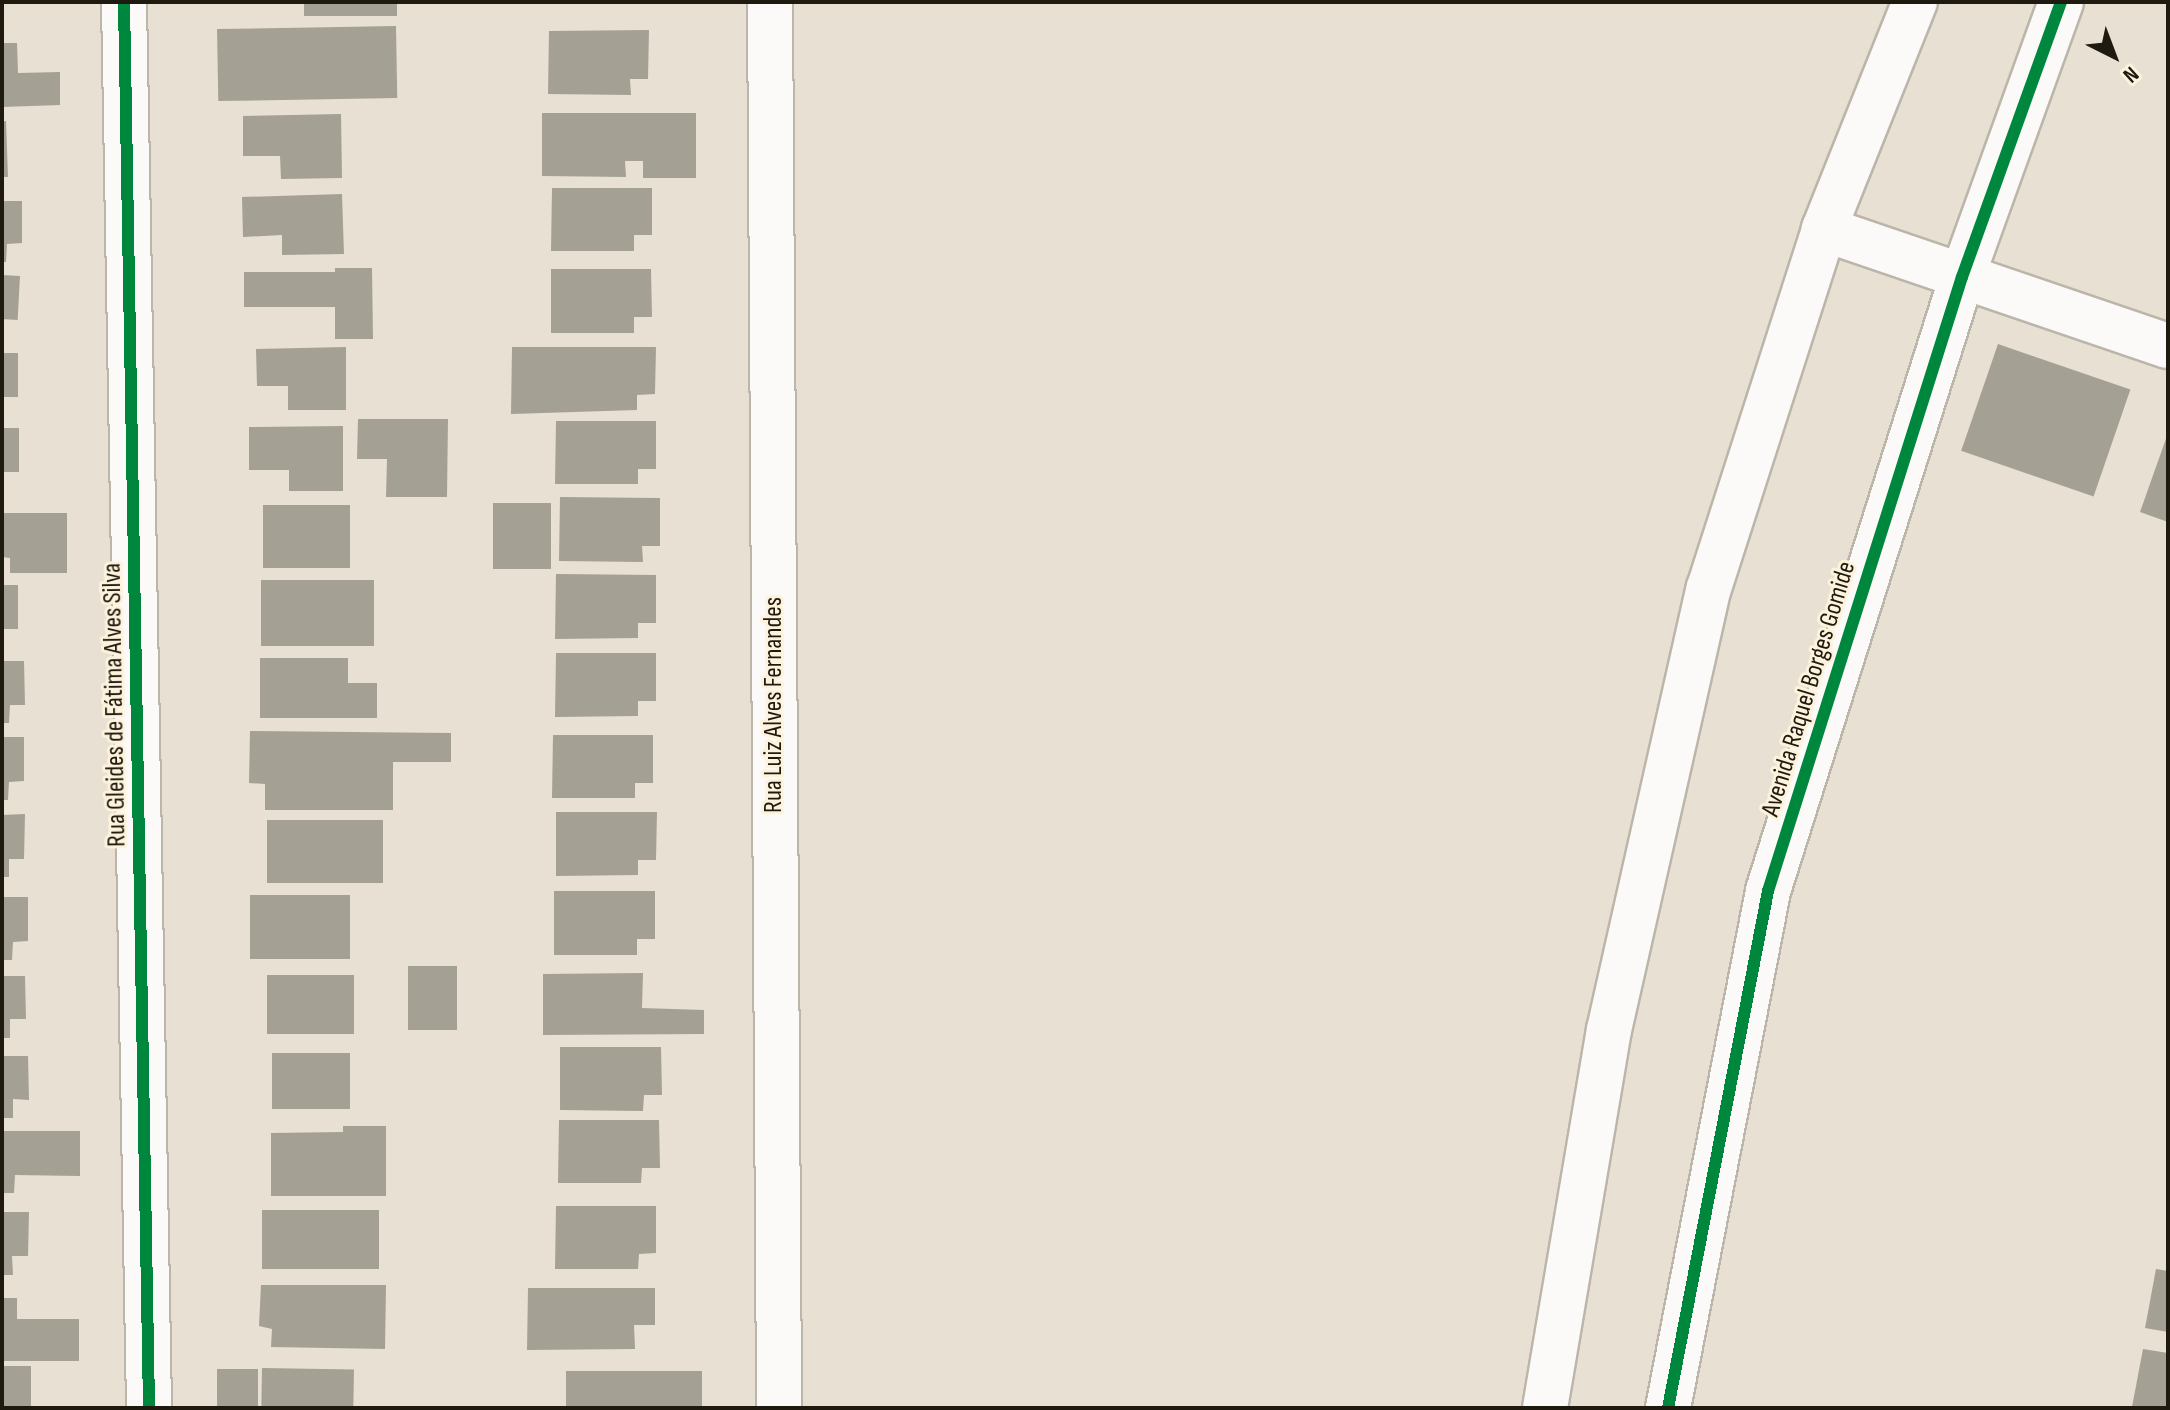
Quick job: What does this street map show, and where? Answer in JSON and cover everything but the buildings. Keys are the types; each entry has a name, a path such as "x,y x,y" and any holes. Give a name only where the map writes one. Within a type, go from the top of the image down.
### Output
{"street":[{"name":"Rua Gleides de Fátima Alves Silva","path":"124,2 149,1408"},
{"name":"Rua Luiz Alves Fernandes","path":"770,2 779,1408"},
{"path":"1545,1408 1609,1030 1709,588 1824,229 1915,2"},
{"name":"Avenida Raquel Borges Gomide","path":"1668,1408 1768,891 1962,277 2061,2"},
{"path":"1824,229 2168,346"}],"cycle path":[{"path":"124,2 149,1408"},
{"path":"1668,1408 1768,891 1962,277 2061,2"}]}
